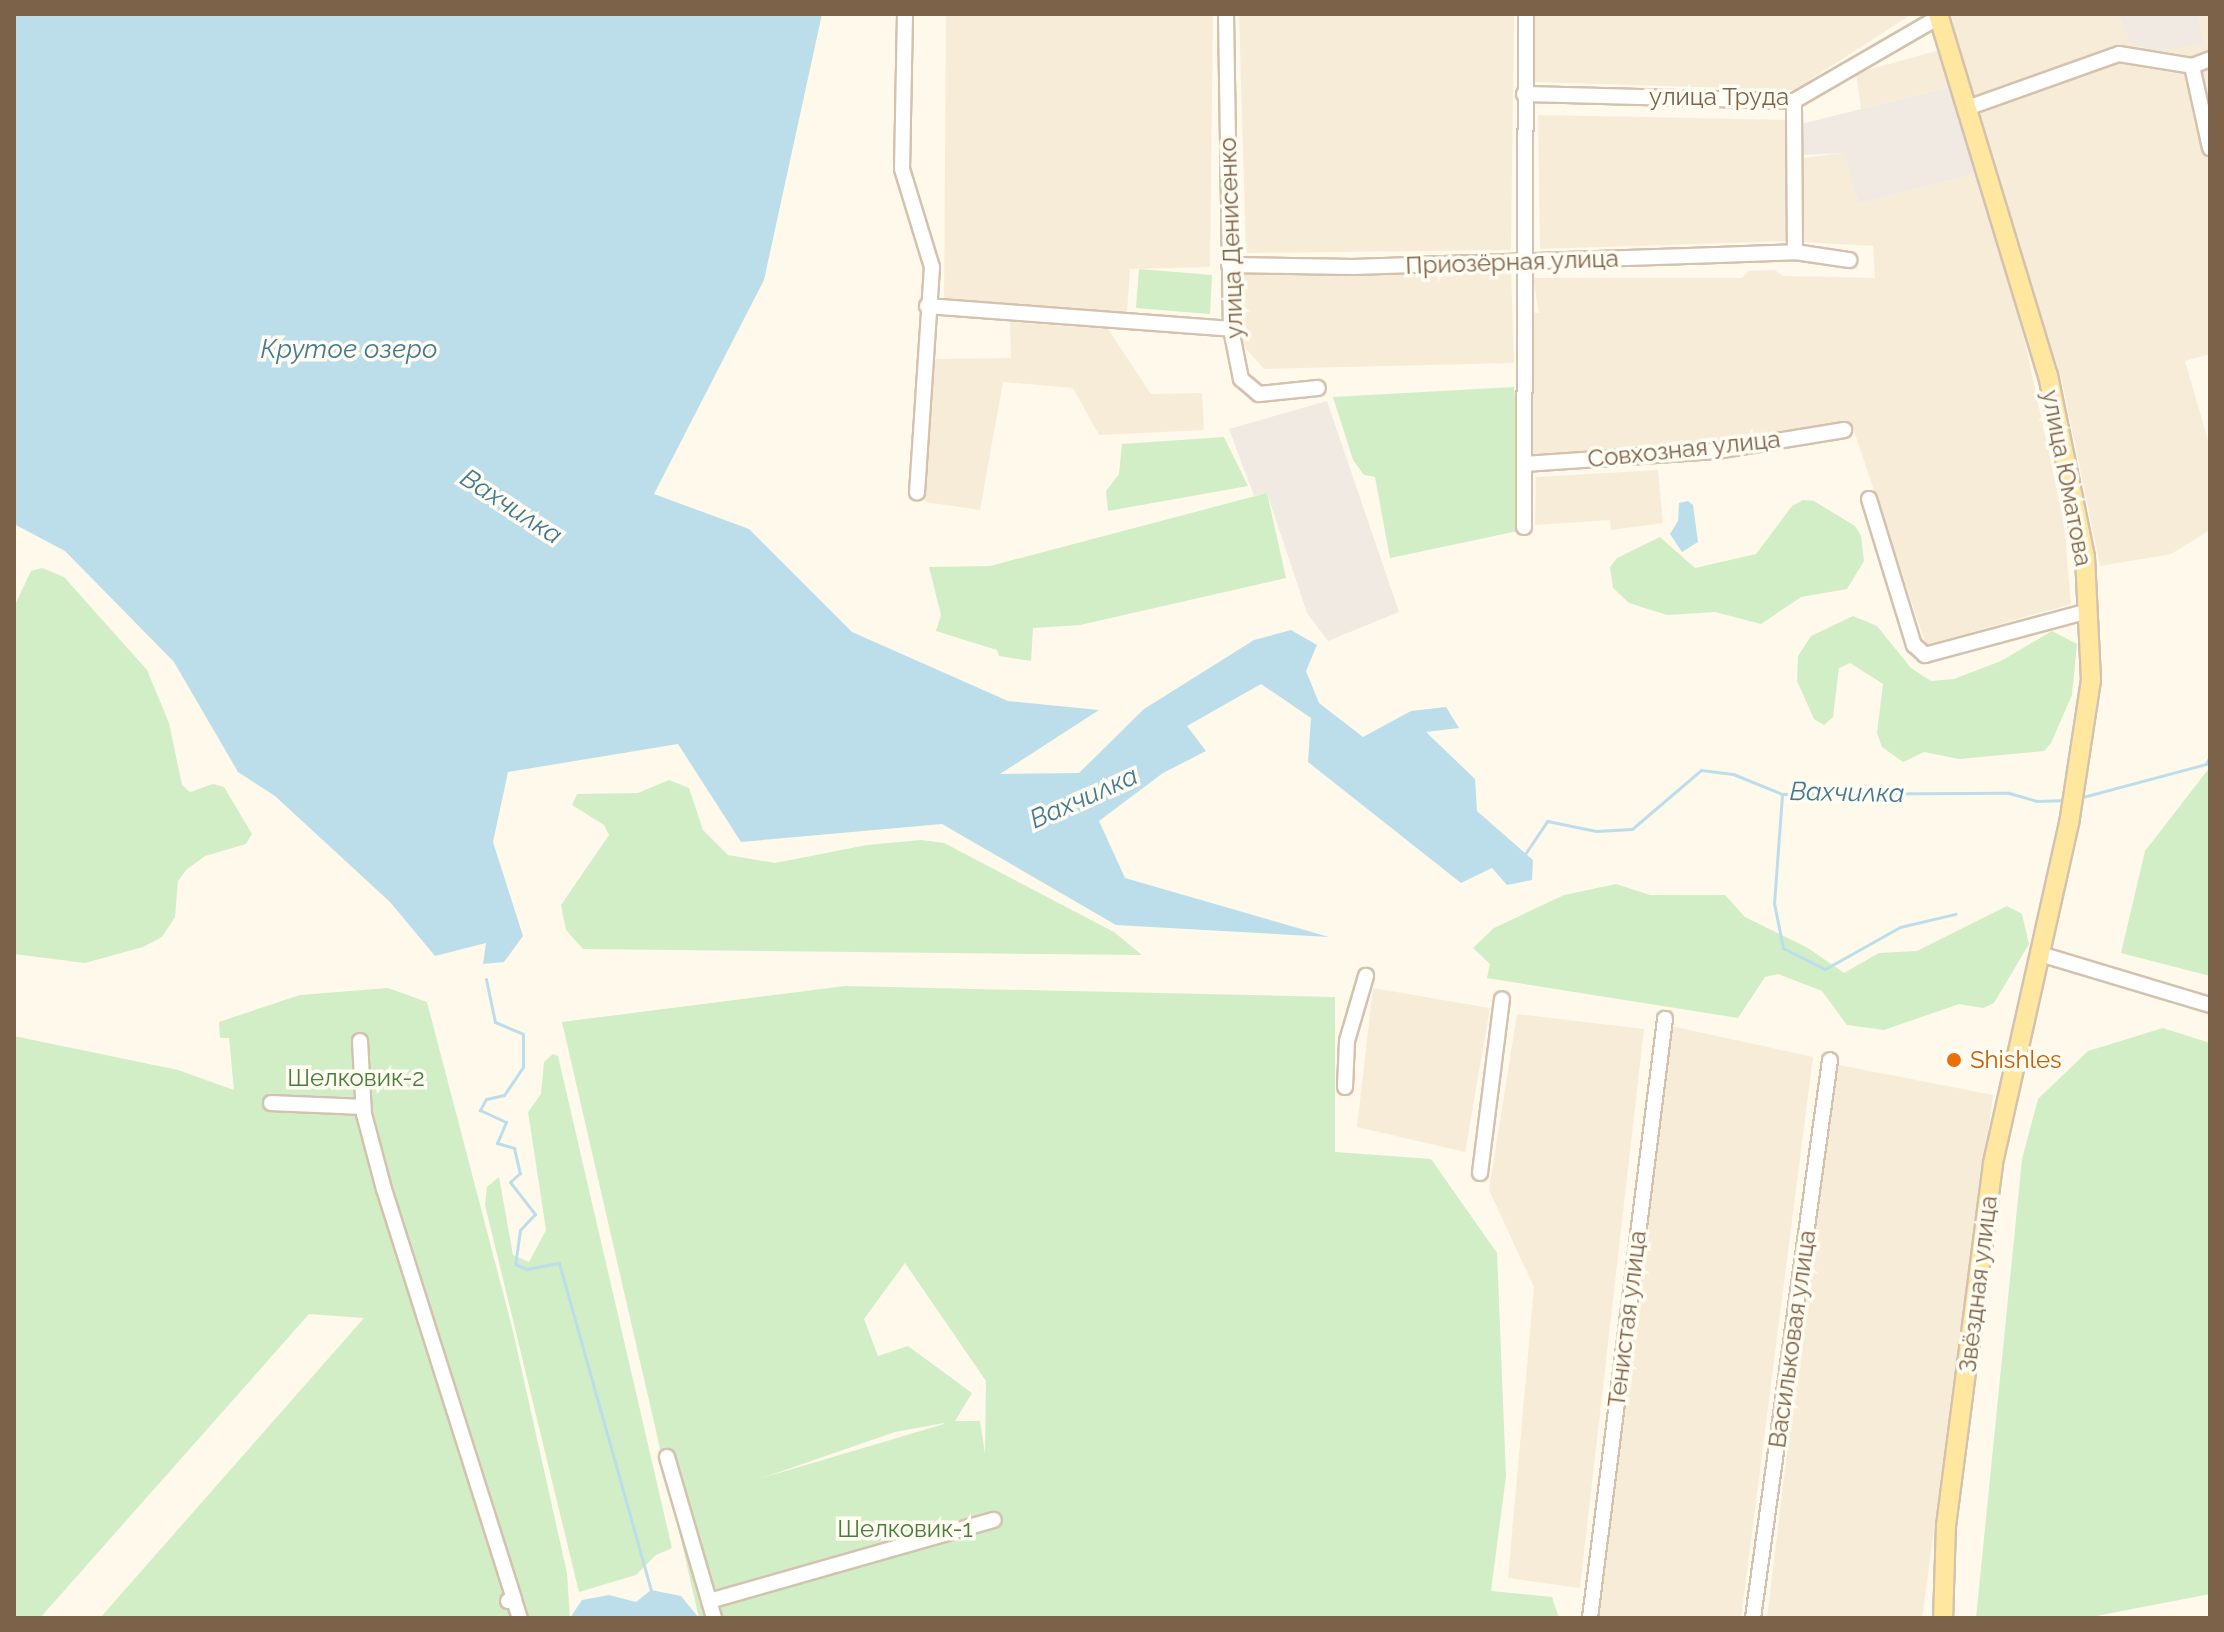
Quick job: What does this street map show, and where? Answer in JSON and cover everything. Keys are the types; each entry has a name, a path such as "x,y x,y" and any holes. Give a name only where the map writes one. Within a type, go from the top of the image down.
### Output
{"main road":[{"name":"улица Юматова","path":"1939,16 2048,375 2085,557 2091,680 2079,770 2040,954"},
{"name":"Звёздная улица","path":"1943,1618 1946,1525 1993,1164 2040,954"}],"street":[{"path":"905,14 902,169 932,267 927,306 917,493"},
{"name":"улица Денисенко","path":"1226,14 1231,329 1241,379 1259,394 1318,388"},
{"path":"1524,527 1522,261 1526,14"},
{"name":"улица Труда","path":"1524,94 1794,101 1939,16"},
{"path":"1967,108 2119,54 2192,66 2210,59"},
{"path":"2192,66 2210,148"},
{"path":"1794,101 1795,252"},
{"name":"Приозёрная улица","path":"1229,265 1522,261 1795,252 1849,260"},
{"path":"927,306 1231,329"},
{"name":"Совхозная улица","path":"1524,464 1716,451 1844,430"},
{"path":"1869,499 1914,645 1925,655 2088,611"},
{"path":"2040,954 2210,1005"},
{"path":"1345,1087 1347,1041 1366,976"},
{"path":"1480,1173 1502,999"},
{"name":"Тенистая улица","path":"1590,1618 1665,1019"},
{"path":"360,1041 363,1107 384,1189 511,1601 520,1618"},
{"name":"Васильковая улица","path":"1753,1618 1830,1060"},
{"path":"271,1103 363,1107"},
{"path":"667,1457 714,1618"},
{"path":"709,1601 994,1520"}],"shaded area":[{"path":"946,14 1213,14 1210,267 1130,269 1127,312 944,301"},
{"path":"1239,14 1514,14 1511,250 1246,253"},
{"path":"1534,14 1912,14 1794,90 1533,82"},
{"path":"1946,14 2118,14 2129,41 2202,43 2198,14 2210,14 2210,354 2185,361 2210,447 2210,530 2171,554 2100,566 2062,381"},
{"path":"2118,14 2198,14 2203,43 2157,52 2129,41"},
{"path":"1940,50 1950,87 1861,109 1856,73"},
{"path":"1950,87 1978,173 1859,204 1843,153 1803,155 1801,124"},
{"path":"1538,115 1787,120 1788,241 1540,249"},
{"path":"1843,153 1859,204 1978,173 2025,342 2064,523 2071,604 1926,645 1852,425 1658,453 1533,459 1529,312 1539,313 1533,278 1742,278 1749,271 1775,270 1783,276 1875,278 1873,246 1804,242 1802,158"},
{"path":"1511,267 1514,363 1264,369 1242,344 1235,274"},
{"path":"1010,322 1108,329 1151,394 1202,393 1204,430 1099,435 1073,388 1003,382 980,510 925,502 935,359 1011,358"},
{"path":"1327,401 1399,612 1328,641 1307,613 1267,493 1254,496 1229,429"},
{"path":"1658,470 1663,523 1611,530 1610,520 1535,525 1536,477"},
{"path":"1373,988 1490,1008 1465,1152 1357,1127"},
{"path":"1517,1014 1644,1029 1580,1588 1508,1578 1534,1287 1489,1190"},
{"path":"1671,1026 1813,1057 1741,1618 1597,1618"},
{"path":"1834,1064 1993,1095 1922,1618 1767,1618"}],"green space":[{"path":"1139,269 1212,275 1210,314 1136,308"},
{"path":"1514,387 1520,457 1518,531 1390,558 1375,477 1364,475 1353,460 1333,397"},
{"path":"1224,437 1248,486 1108,511 1106,491 1119,474 1122,444"},
{"path":"1267,493 1286,578 1080,625 1033,628 1031,661 999,656 997,650 936,631 941,615 929,567 990,566"},
{"path":"1803,500 1814,501 1855,526 1861,536 1864,561 1847,589 1801,597 1761,624 1715,612 1667,615 1629,603 1613,588 1610,567 1617,558 1660,537 1695,568 1756,554 1792,506"},
{"path":"42,568 64,577 147,670 169,723 182,785 190,792 213,784 224,787 252,834 246,844 205,856 186,870 178,881 175,917 162,937 143,947 85,963 14,954 14,607 31,571"},
{"path":"1853,616 1877,626 1911,668 1931,681 1954,679 2001,661 2052,631 2077,644 2072,695 2051,743 2044,751 1959,759 1924,752 1903,762 1882,747 1877,733 1883,684 1850,663 1839,668 1833,717 1824,725 1814,719 1797,681 1798,656 1811,636"},
{"path":"2210,767 2210,976 2121,953 2145,851"},
{"path":"669,780 689,788 703,830 728,855 775,863 867,845 921,840 944,843 1114,932 1142,955 583,949 566,930 561,905 609,835 604,825 572,805 577,794 638,793"},
{"path":"1616,884 1650,895 1725,895 1745,917 1808,948 1844,973 1879,953 1917,951 2007,906 2022,914 2029,944 1994,1003 1983,1008 1959,1004 1884,1030 1847,1025 1822,991 1778,974 1765,977 1738,1018 1487,978 1490,964 1473,948 1494,928 1564,895"},
{"name":"Шелковик-1","path":"845,986 1335,997 1335,1152 1431,1159 1497,1253 1506,1476 1491,1591 1552,1597 1559,1618 699,1618 562,1022","holes":["905,1263 986,1381 985,1454 980,1421 955,1421 972,1393 908,1346 878,1356 864,1319","944,1424 759,1479 895,1432"]},
{"name":"Шелковик-2","path":"388,988 427,1002 512,1327 567,1573 570,1618 100,1618 364,1318 309,1314 40,1618 14,1618 14,1036 178,1070 234,1090 229,1038 220,1038 219,1022 300,995"},
{"path":"2163,1028 2210,1043 2210,1594 2086,1618 1976,1618 2022,1159 2038,1099 2088,1051"},
{"path":"553,1054 558,1056 672,1548 656,1555 636,1575 579,1592 485,1205 487,1187 499,1177 513,1255 529,1262 546,1230 528,1112 541,1094 544,1062"}],"water":[{"name":"Крутое озеро","path":"14,14 822,14 764,280 654,494 749,529 852,632 1008,701 1099,710 1000,774 1079,773 1144,709 1254,640 1291,630 1317,645 1306,671 1319,703 1363,737 1411,711 1446,707 1459,728 1426,732 1475,779 1477,811 1533,860 1532,880 1507,885 1492,868 1461,883 1308,762 1311,718 1261,684 1187,726 1206,751 1163,773 1099,821 1125,878 1329,937 1116,925 942,824 741,842 678,744 508,772 493,842 523,936 504,962 483,964 486,943 435,956 390,902 275,796 238,772 174,662 65,551 14,524"},
{"path":"1688,501 1693,505 1698,542 1682,552 1670,534 1678,521 1679,503"},
{"path":"651,1590 681,1596 699,1618 570,1618 582,1600 609,1595 636,1602"}],"waterway":[{"name":"Вахчилка","path":"2079,798 2206,764 2210,756"},
{"name":"Вахчилка","path":"1525,854 1547,821 1596,831 1632,829 1701,770 1733,774 1782,794 2009,793 2037,801 2068,800"},
{"path":"1782,795 1774,903 1783,948 1825,969 1900,927 1955,914"},
{"path":"486,979 495,1022 523,1034 523,1067 504,1095 486,1099 480,1110 506,1122 497,1143 514,1148 520,1173 510,1182 535,1214 520,1230 515,1264 527,1269 559,1263 651,1590"}],"place":[{"name":"Shishles","path":"1954,1060"}]}
